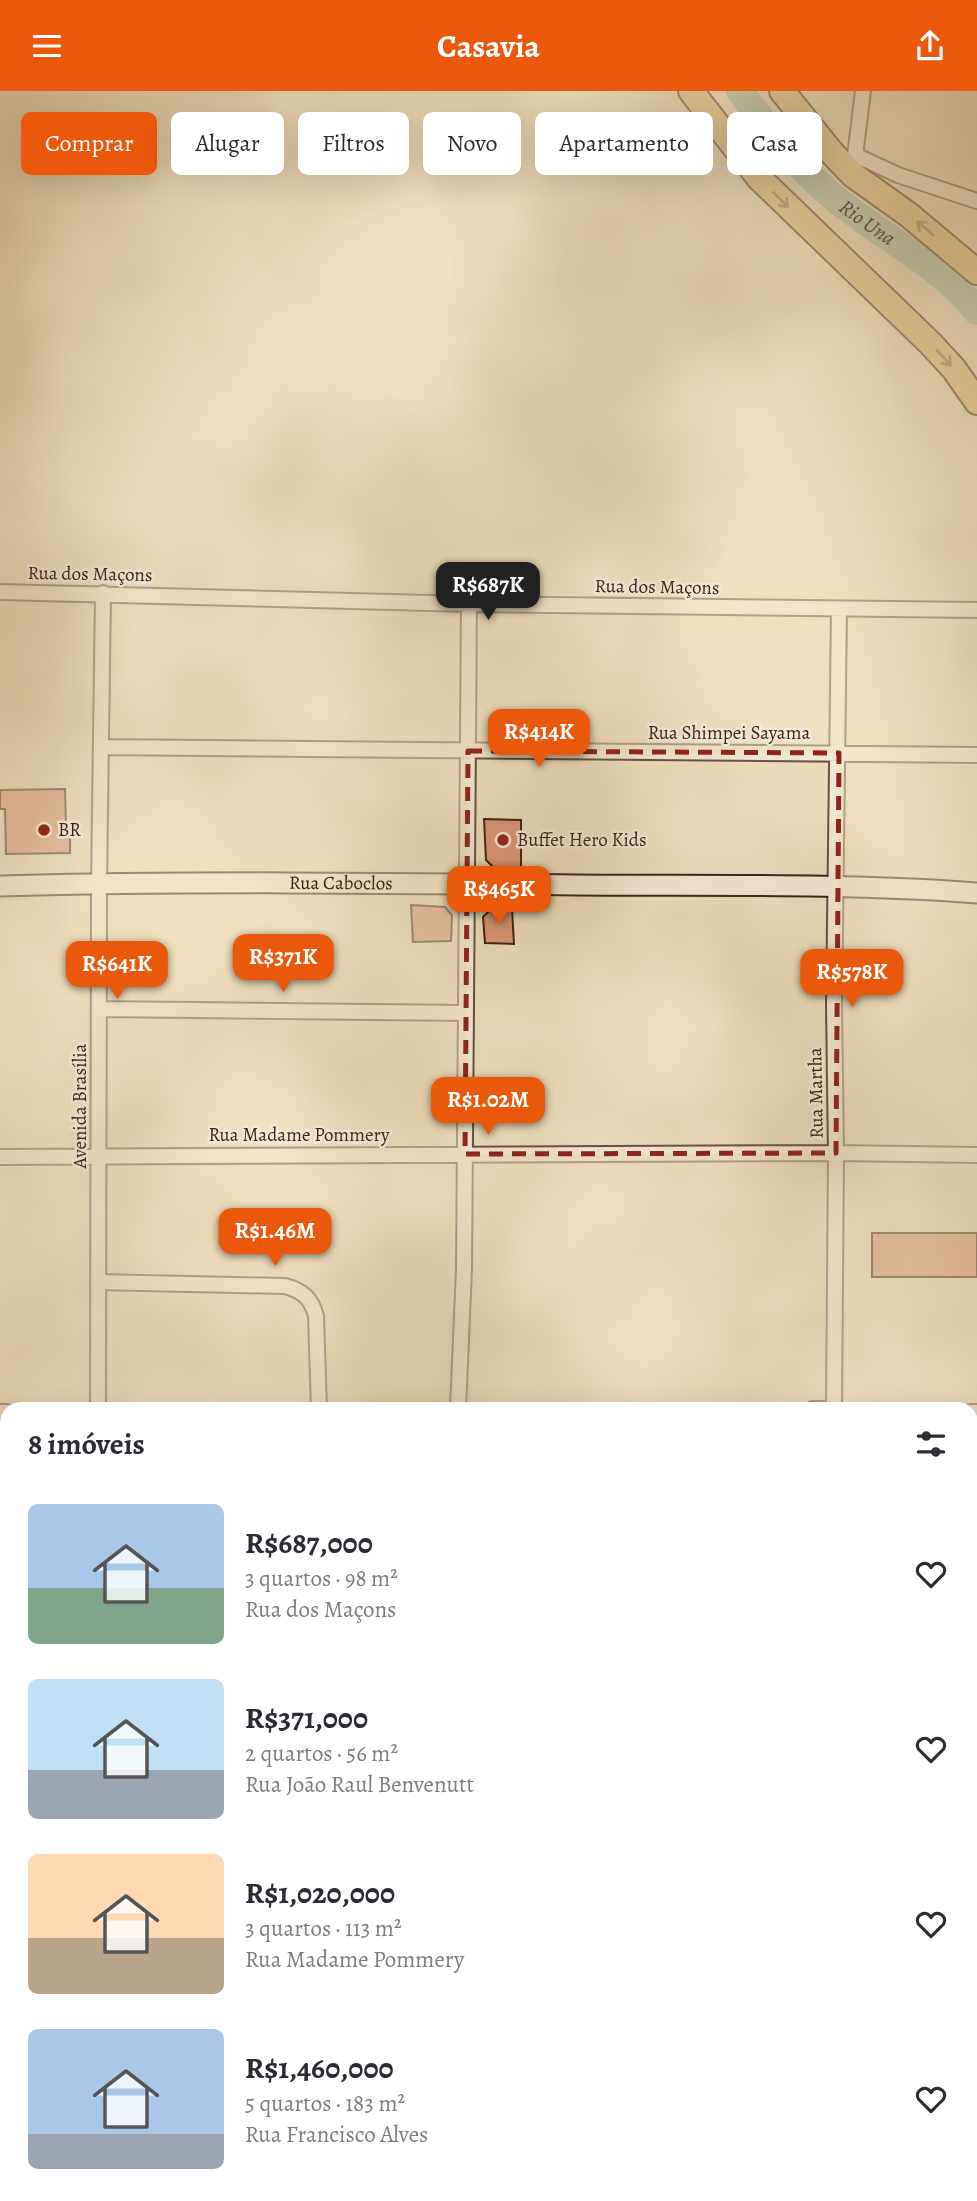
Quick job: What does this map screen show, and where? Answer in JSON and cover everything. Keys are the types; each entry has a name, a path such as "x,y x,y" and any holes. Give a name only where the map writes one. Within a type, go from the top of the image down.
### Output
{"highway":[{"path":"691,91 759,178 930,343 954,369 977,402"},
{"path":"782,91 832,153 854,165 977,272"}],"street":[{"path":"863,91 854,165 898,175 977,201"},
{"name":"Rua dos Maçons","path":"0,592 469,604 977,610"},
{"name":"Avenida Brasília","path":"98,1402 99,883 103,593"},
{"path":"458,1402 464,1269 469,604"},
{"name":"Rua Martha","path":"835,1402 835,887 839,609"},
{"name":"Rua Shimpei Sayama","path":"102,747 977,755"},
{"name":"Rua Caboclos","path":"0,886 99,883 467,884 835,887 977,893"},
{"path":"100,1009 466,1013"},
{"name":"Rua Madame Pommery","path":"0,1157 977,1154"},
{"path":"98,1282 285,1286 296,1289 313,1303 316,1316 319,1402"}],"highlighted area":[{"path":"468,751 839,753 836,1153 465,1154"}],"building":[{"path":"65,789 70,853 6,854 5,809 0,809 0,790"},
{"name":"Buffet Hero Kids","path":"484,819 521,820 521,867 493,867 486,860"},
{"path":"411,905 445,907 452,915 451,941 413,942"},
{"path":"493,907 512,909 514,944 485,943 483,917"},
{"path":"872,1233 977,1233 977,1277 872,1277"}],"waterway":[{"name":"Rio Una","path":"740,91 785,149 810,176 855,214 929,265 977,311"}],"place":[{"name":"BR","path":"44,830"},
{"name":"Buffet Hero Kids","path":"503,840"}]}
